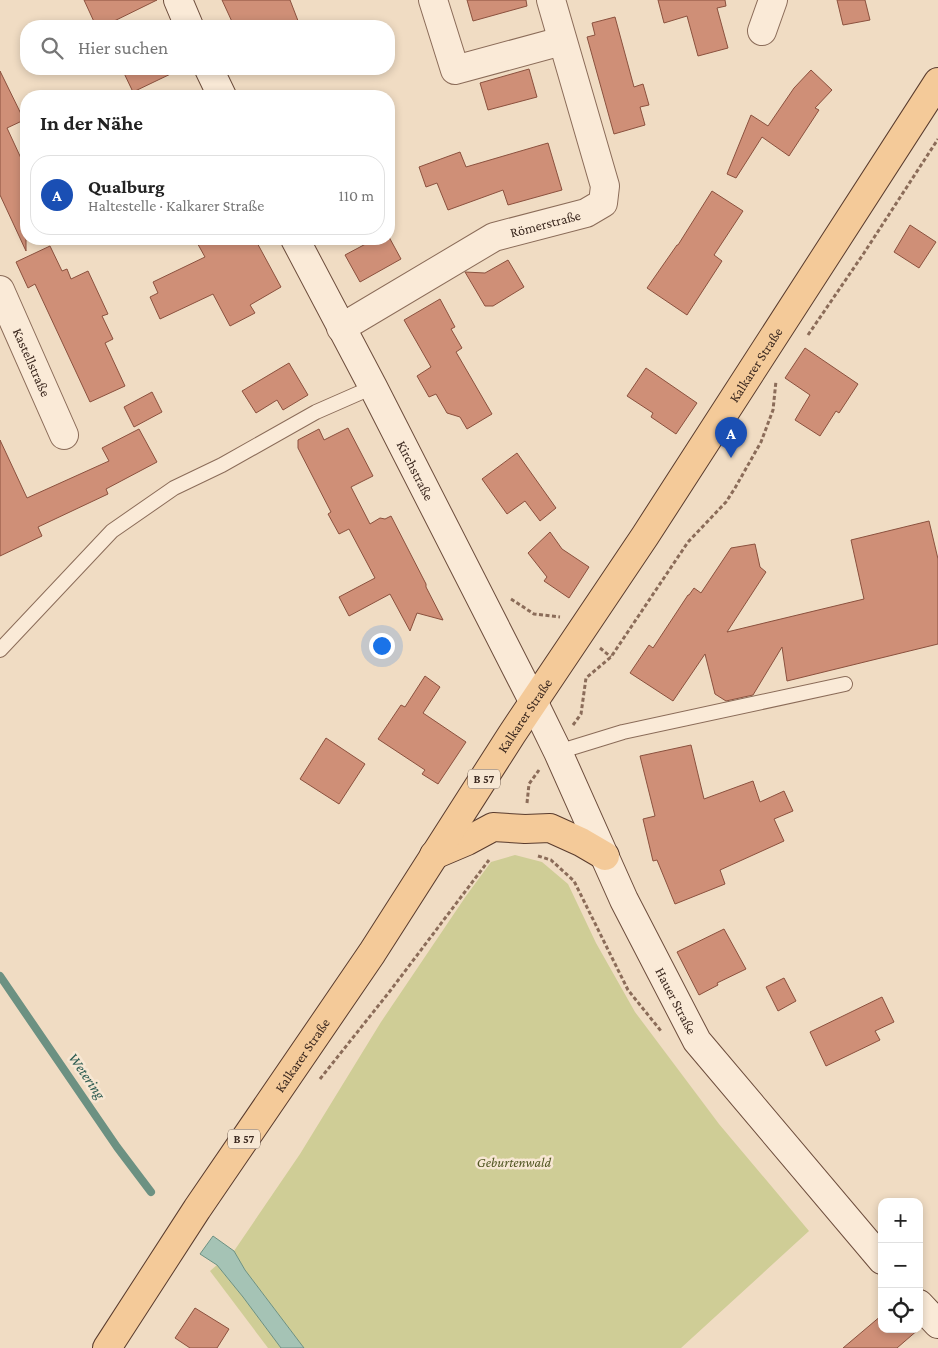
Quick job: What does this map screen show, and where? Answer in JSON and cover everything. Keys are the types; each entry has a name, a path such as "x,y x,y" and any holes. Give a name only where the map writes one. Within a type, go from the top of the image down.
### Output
{"main road":[{"name":"Kalkarer Straße","path":"107,1348 197,1210 372,953 434,855 650,528 938,82"},
{"path":"434,855 493,827 550,828 581,842 605,856"}],"street":[{"path":"178,0 186,20"},
{"path":"433,0 455,70 562,41"},
{"name":"Römerstraße","path":"341,328 494,237 586,213 603,203 605,186 551,0"},
{"path":"762,31 773,0"},
{"path":"211,75 219,90"},
{"name":"Kirchstraße","path":"298,245 373,387 534,703"},
{"name":"Kastellstraße","path":"0,290 64,434"},
{"name":"Hauer Straße","path":"534,703 624,900 697,1040 878,1255"},
{"path":"923,1308 938,1324"}],"lane":[{"path":"0,650 112,531 174,488 222,465 316,412 373,387"},
{"path":"557,750 623,732 845,684"}],"path":[{"path":"804,341 938,139"},
{"path":"525,829 529,784 557,750 581,714 586,678 612,657 688,542 726,502 761,442 773,410 776,381"},
{"path":"508,595 513,601 534,614 558,616 612,657"},
{"path":"318,1081 390,991 494,854"}],"green space":[{"name":"Geburtenwald","path":"515,855 542,862 568,884 596,943 635,1012 719,1124 809,1231 681,1348 304,1348 245,1270 234,1251 300,1154 381,1022 466,896 491,862"},
{"path":"217,1265 281,1348 268,1348 210,1271"}],"shaded area":[{"path":"213,1236 234,1251 245,1270 304,1348 281,1348 217,1265 200,1254"}],"building":[{"path":"84,0 157,0 116,20 93,20"},
{"path":"222,0 290,0 298,20 231,20"},
{"path":"467,0 526,0 527,6 473,21"},
{"path":"658,0 725,0 726,6 717,8 728,48 698,56 687,16 664,23"},
{"path":"837,0 865,0 870,20 843,25"},
{"path":"615,17 634,87 643,84 649,105 640,107 645,125 614,134 587,37 595,35 592,23"},
{"path":"529,69 537,97 488,110 480,83"},
{"path":"811,70 832,90 815,108 819,110 789,156 762,137 736,178 727,174 751,115 768,126 794,88"},
{"path":"0,71 20,112 20,122 7,128 20,156 20,238 0,195"},
{"path":"125,75 168,75 137,90 132,90"},
{"path":"548,143 562,190 508,205 503,190 448,210 437,183 426,187 419,167 460,152 466,167"},
{"path":"712,191 743,211 714,255 722,261 687,315 647,288 678,245"},
{"path":"910,225 936,242 919,268 894,252"},
{"path":"198,245 258,245 281,287 250,305 255,313 230,326 213,294 160,319 150,297 158,293 153,282 205,257"},
{"path":"364,245 393,245 401,259 360,282 345,255"},
{"path":"50,246 62,271 67,269 71,279 88,271 108,314 102,316 113,339 105,343 125,386 90,402 35,284 28,288 16,262"},
{"path":"508,260 524,287 493,306 485,306 465,272 485,273"},
{"path":"440,299 455,327 451,329 462,348 456,352 492,414 467,429 460,417 447,413 436,394 429,397 417,376 431,367 404,320"},
{"path":"805,348 858,384 839,413 836,411 820,436 795,420 810,395 785,378"},
{"path":"289,363 308,395 283,410 277,400 256,413 242,391"},
{"path":"646,368 697,403 676,434 651,417 653,413 627,396"},
{"path":"152,392 162,412 134,427 124,407"},
{"path":"348,428 373,476 351,487 370,524 380,518 385,519 391,516 443,620 417,613 410,631 390,594 349,616 339,597 375,578 349,529 339,534 328,514 331,512 298,448 298,440 319,429 324,440"},
{"path":"139,429 157,462 106,489 108,494 38,527 42,536 0,556 0,440 27,498 109,461 102,448"},
{"path":"517,453 556,508 540,521 525,501 507,514 482,479"},
{"path":"929,521 938,559 938,644 787,681 782,647 753,695 726,701 715,694 705,654 673,701 630,673 649,645 653,648 694,588 701,593 731,548 755,544 760,567 766,572 727,632 864,599 851,540"},
{"path":"550,532 562,549 589,567 569,598 544,581 547,577 528,553"},
{"path":"425,676 440,687 423,713 466,742 438,784 422,774 425,770 378,739 401,705 405,707"},
{"path":"326,738 365,764 339,804 300,779"},
{"path":"691,745 704,799 753,781 760,802 784,791 793,811 774,819 784,841 720,870 725,884 675,904 657,860 653,861 643,819 655,816 640,756"},
{"path":"724,929 746,969 717,983 718,985 699,995 677,952"},
{"path":"784,978 796,1001 778,1011 766,987"},
{"path":"882,997 894,1022 875,1031 880,1040 826,1066 810,1032"},
{"path":"195,1308 229,1329 217,1348 190,1348 175,1338"},
{"path":"878,1318 878,1333 914,1333 897,1348 843,1348"}],"waterway":[{"name":"Wetering","path":"0,976 117,1147 151,1192"}],"place":[{"name":"Qualburg","path":"731,458"}]}
